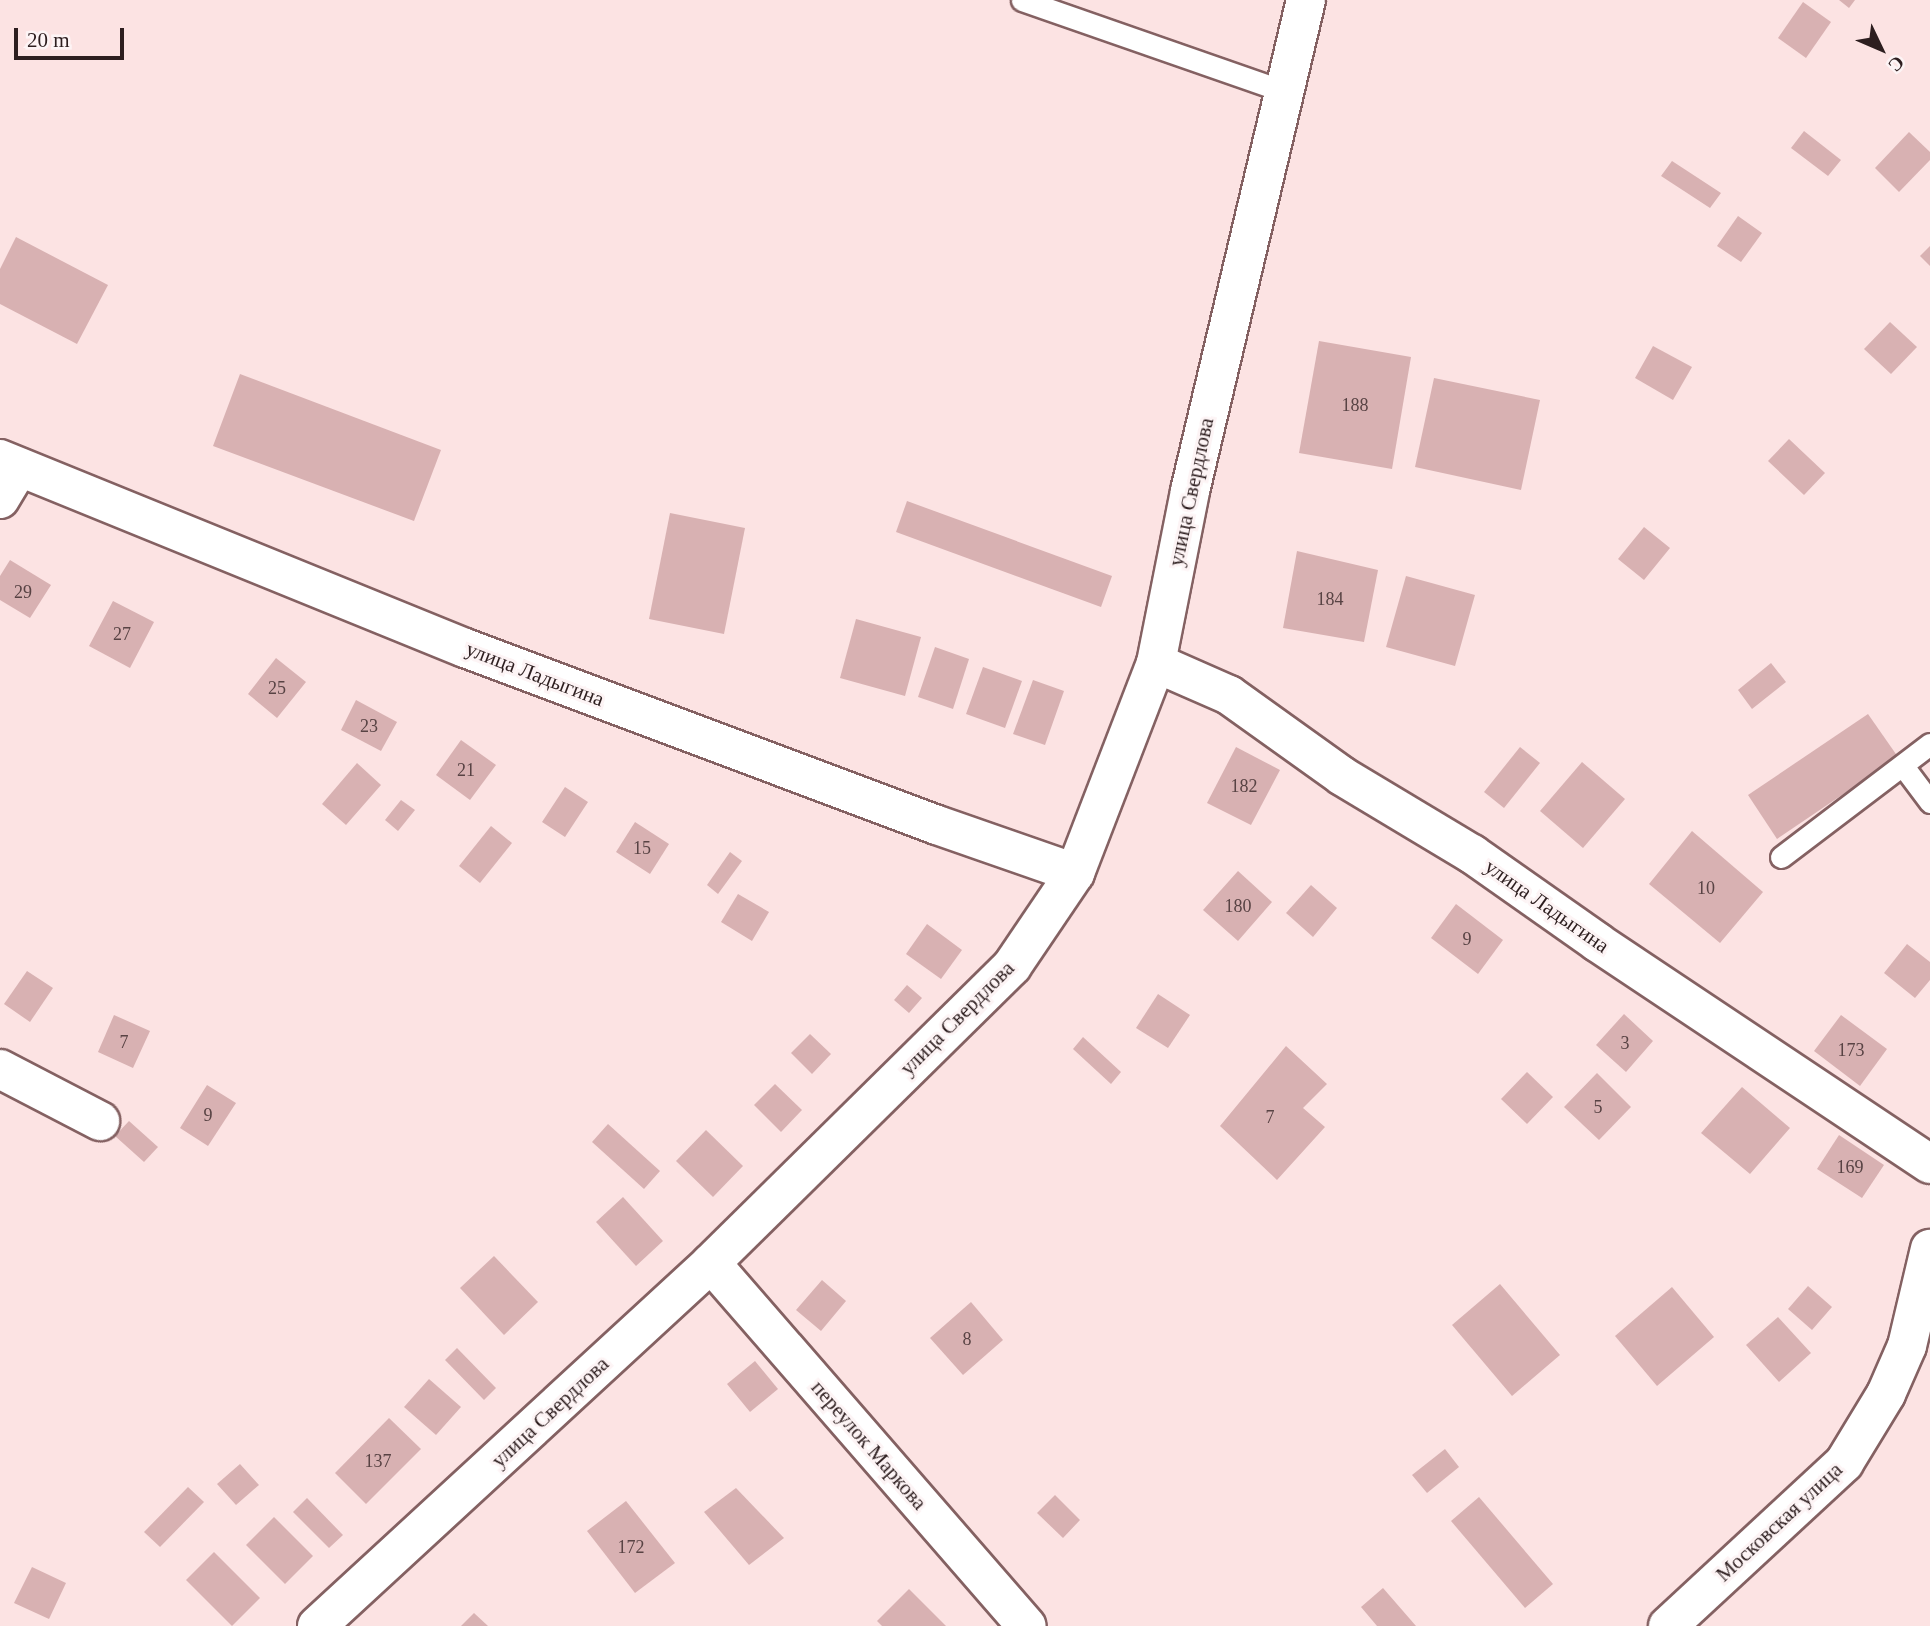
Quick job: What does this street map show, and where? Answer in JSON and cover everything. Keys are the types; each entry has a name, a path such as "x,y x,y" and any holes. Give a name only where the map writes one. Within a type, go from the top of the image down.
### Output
{"street":[{"name":"улица Свердлова","path":"317,1626 711,1264 1012,966 1075,873 1156,663 1190,491 1306,0"},
{"name":"улица Ладыгина","path":"9,463 465,648 937,825 1075,873"},
{"path":"0,499 9,463"},
{"name":"улица Ладыгина","path":"1156,663 1229,695 1342,776 1472,854 1597,942 1930,1164"},
{"path":"0,1069 100,1121"},
{"name":"Московская улица","path":"1668,1626 1844,1463 1886,1394 1918,1355 1930,1249"},
{"name":"переулок Маркова","path":"711,1264 1027,1626"}],"lane":[{"path":"1022,0 1284,91"},
{"path":"1781,857 1930,744"},
{"path":"1903,766 1930,802"}],"building":[{"path":"1839,0 1855,0 1849,8"},
{"path":"1803,2 1831,22 1806,58 1778,38"},
{"path":"1804,131 1841,160 1828,176 1791,148"},
{"path":"1909,132 1930,152 1930,160 1899,192 1875,168"},
{"path":"1672,161 1721,193 1710,208 1661,176"},
{"path":"1738,216 1762,233 1741,262 1717,246"},
{"path":"16,237 108,285 77,344 0,304 0,269"},
{"path":"1930,246 1930,266 1920,256"},
{"path":"1890,322 1917,347 1891,374 1864,349"},
{"path":"1319,341 1411,357 1392,469 1299,453"},
{"path":"1653,346 1692,367 1673,400 1635,378"},
{"path":"240,374 441,450 414,521 213,446"},
{"path":"1434,378 1540,400 1521,490 1415,467"},
{"path":"1789,439 1825,473 1804,495 1768,461"},
{"path":"907,501 1112,576 1101,607 896,532"},
{"path":"670,513 745,528 724,634 649,619"},
{"path":"1644,527 1670,548 1644,580 1618,559"},
{"path":"1297,551 1378,570 1364,642 1283,628"},
{"path":"10,560 51,585 30,618 0,600 0,576"},
{"path":"1406,576 1475,595 1455,666 1386,647"},
{"path":"113,601 154,622 130,668 89,646"},
{"path":"856,619 921,637 905,696 840,678"},
{"path":"935,647 969,659 953,709 918,697"},
{"path":"276,658 306,682 277,718 248,694"},
{"path":"1771,663 1786,682 1752,709 1738,690"},
{"path":"983,667 1022,681 1005,728 966,714"},
{"path":"1033,680 1064,691 1045,745 1013,734"},
{"path":"356,700 397,722 381,751 341,730"},
{"path":"1868,714 1898,757 1777,839 1748,795"},
{"path":"461,740 496,765 470,800 436,775"},
{"path":"1236,747 1280,770 1251,825 1207,803"},
{"path":"1520,747 1540,763 1504,808 1484,792"},
{"path":"1582,762 1625,799 1583,848 1540,811"},
{"path":"357,763 381,785 346,825 322,804"},
{"path":"565,787 588,802 565,837 542,822"},
{"path":"401,800 415,810 398,831 385,820"},
{"path":"635,822 669,844 650,874 616,852"},
{"path":"491,826 512,843 480,883 459,866"},
{"path":"1692,831 1763,892 1720,943 1649,884"},
{"path":"730,852 742,861 718,894 707,885"},
{"path":"1238,871 1272,902 1238,941 1203,910"},
{"path":"1311,885 1337,908 1313,937 1286,913"},
{"path":"738,894 769,912 752,941 721,922"},
{"path":"1456,904 1503,940 1478,974 1431,938"},
{"path":"927,924 962,950 941,979 906,954"},
{"path":"1907,944 1930,962 1930,980 1915,998 1884,973"},
{"path":"27,971 53,988 30,1022 4,1004"},
{"path":"907,985 922,998 909,1013 894,1000"},
{"path":"1158,994 1190,1015 1168,1048 1136,1028"},
{"path":"1624,1014 1653,1041 1626,1072 1596,1045"},
{"path":"114,1015 150,1031 133,1068 98,1052"},
{"path":"1841,1015 1887,1049 1860,1086 1814,1051"},
{"path":"810,1034 831,1054 812,1074 791,1053"},
{"path":"1083,1037 1121,1072 1111,1084 1073,1049"},
{"path":"1286,1046 1327,1084 1303,1108 1325,1127 1277,1180 1220,1126"},
{"path":"1527,1072 1553,1097 1527,1124 1501,1099"},
{"path":"1597,1073 1631,1107 1599,1140 1564,1107"},
{"path":"775,1084 802,1110 781,1132 754,1105"},
{"path":"207,1085 236,1103 208,1146 180,1128"},
{"path":"1742,1087 1790,1128 1750,1174 1701,1133"},
{"path":"129,1121 158,1147 144,1162 115,1136"},
{"path":"608,1124 660,1171 644,1189 592,1142"},
{"path":"706,1130 743,1166 713,1197 676,1161"},
{"path":"1839,1135 1884,1165 1862,1198 1817,1169"},
{"path":"623,1197 663,1241 636,1266 596,1222"},
{"path":"494,1256 538,1302 504,1335 460,1288"},
{"path":"822,1280 846,1301 821,1331 796,1310"},
{"path":"1500,1284 1560,1355 1512,1396 1452,1325"},
{"path":"1808,1286 1832,1307 1812,1330 1788,1309"},
{"path":"1672,1287 1714,1337 1657,1386 1615,1336"},
{"path":"971,1302 1003,1340 963,1375 930,1338"},
{"path":"1778,1317 1811,1353 1779,1382 1746,1345"},
{"path":"457,1348 496,1388 484,1400 445,1360"},
{"path":"755,1361 778,1389 750,1412 727,1384"},
{"path":"429,1379 461,1407 436,1435 404,1407"},
{"path":"389,1418 421,1449 366,1504 335,1473"},
{"path":"1445,1449 1459,1467 1427,1493 1412,1475"},
{"path":"240,1464 259,1485 236,1505 217,1484"},
{"path":"188,1487 204,1502 160,1547 144,1532"},
{"path":"736,1488 784,1538 749,1565 704,1512"},
{"path":"1055,1495 1080,1520 1063,1538 1037,1513"},
{"path":"1479,1497 1553,1584 1525,1608 1451,1521"},
{"path":"307,1498 343,1535 329,1548 293,1512"},
{"path":"626,1501 675,1563 635,1593 587,1531"},
{"path":"274,1517 313,1556 285,1584 246,1545"},
{"path":"214,1552 260,1598 232,1626 186,1580"},
{"path":"32,1567 66,1583 49,1619 14,1603"},
{"path":"1383,1588 1416,1626 1377,1626 1361,1607"},
{"path":"909,1589 946,1626 882,1626 877,1621"},
{"path":"474,1613 488,1626 461,1626"}]}
